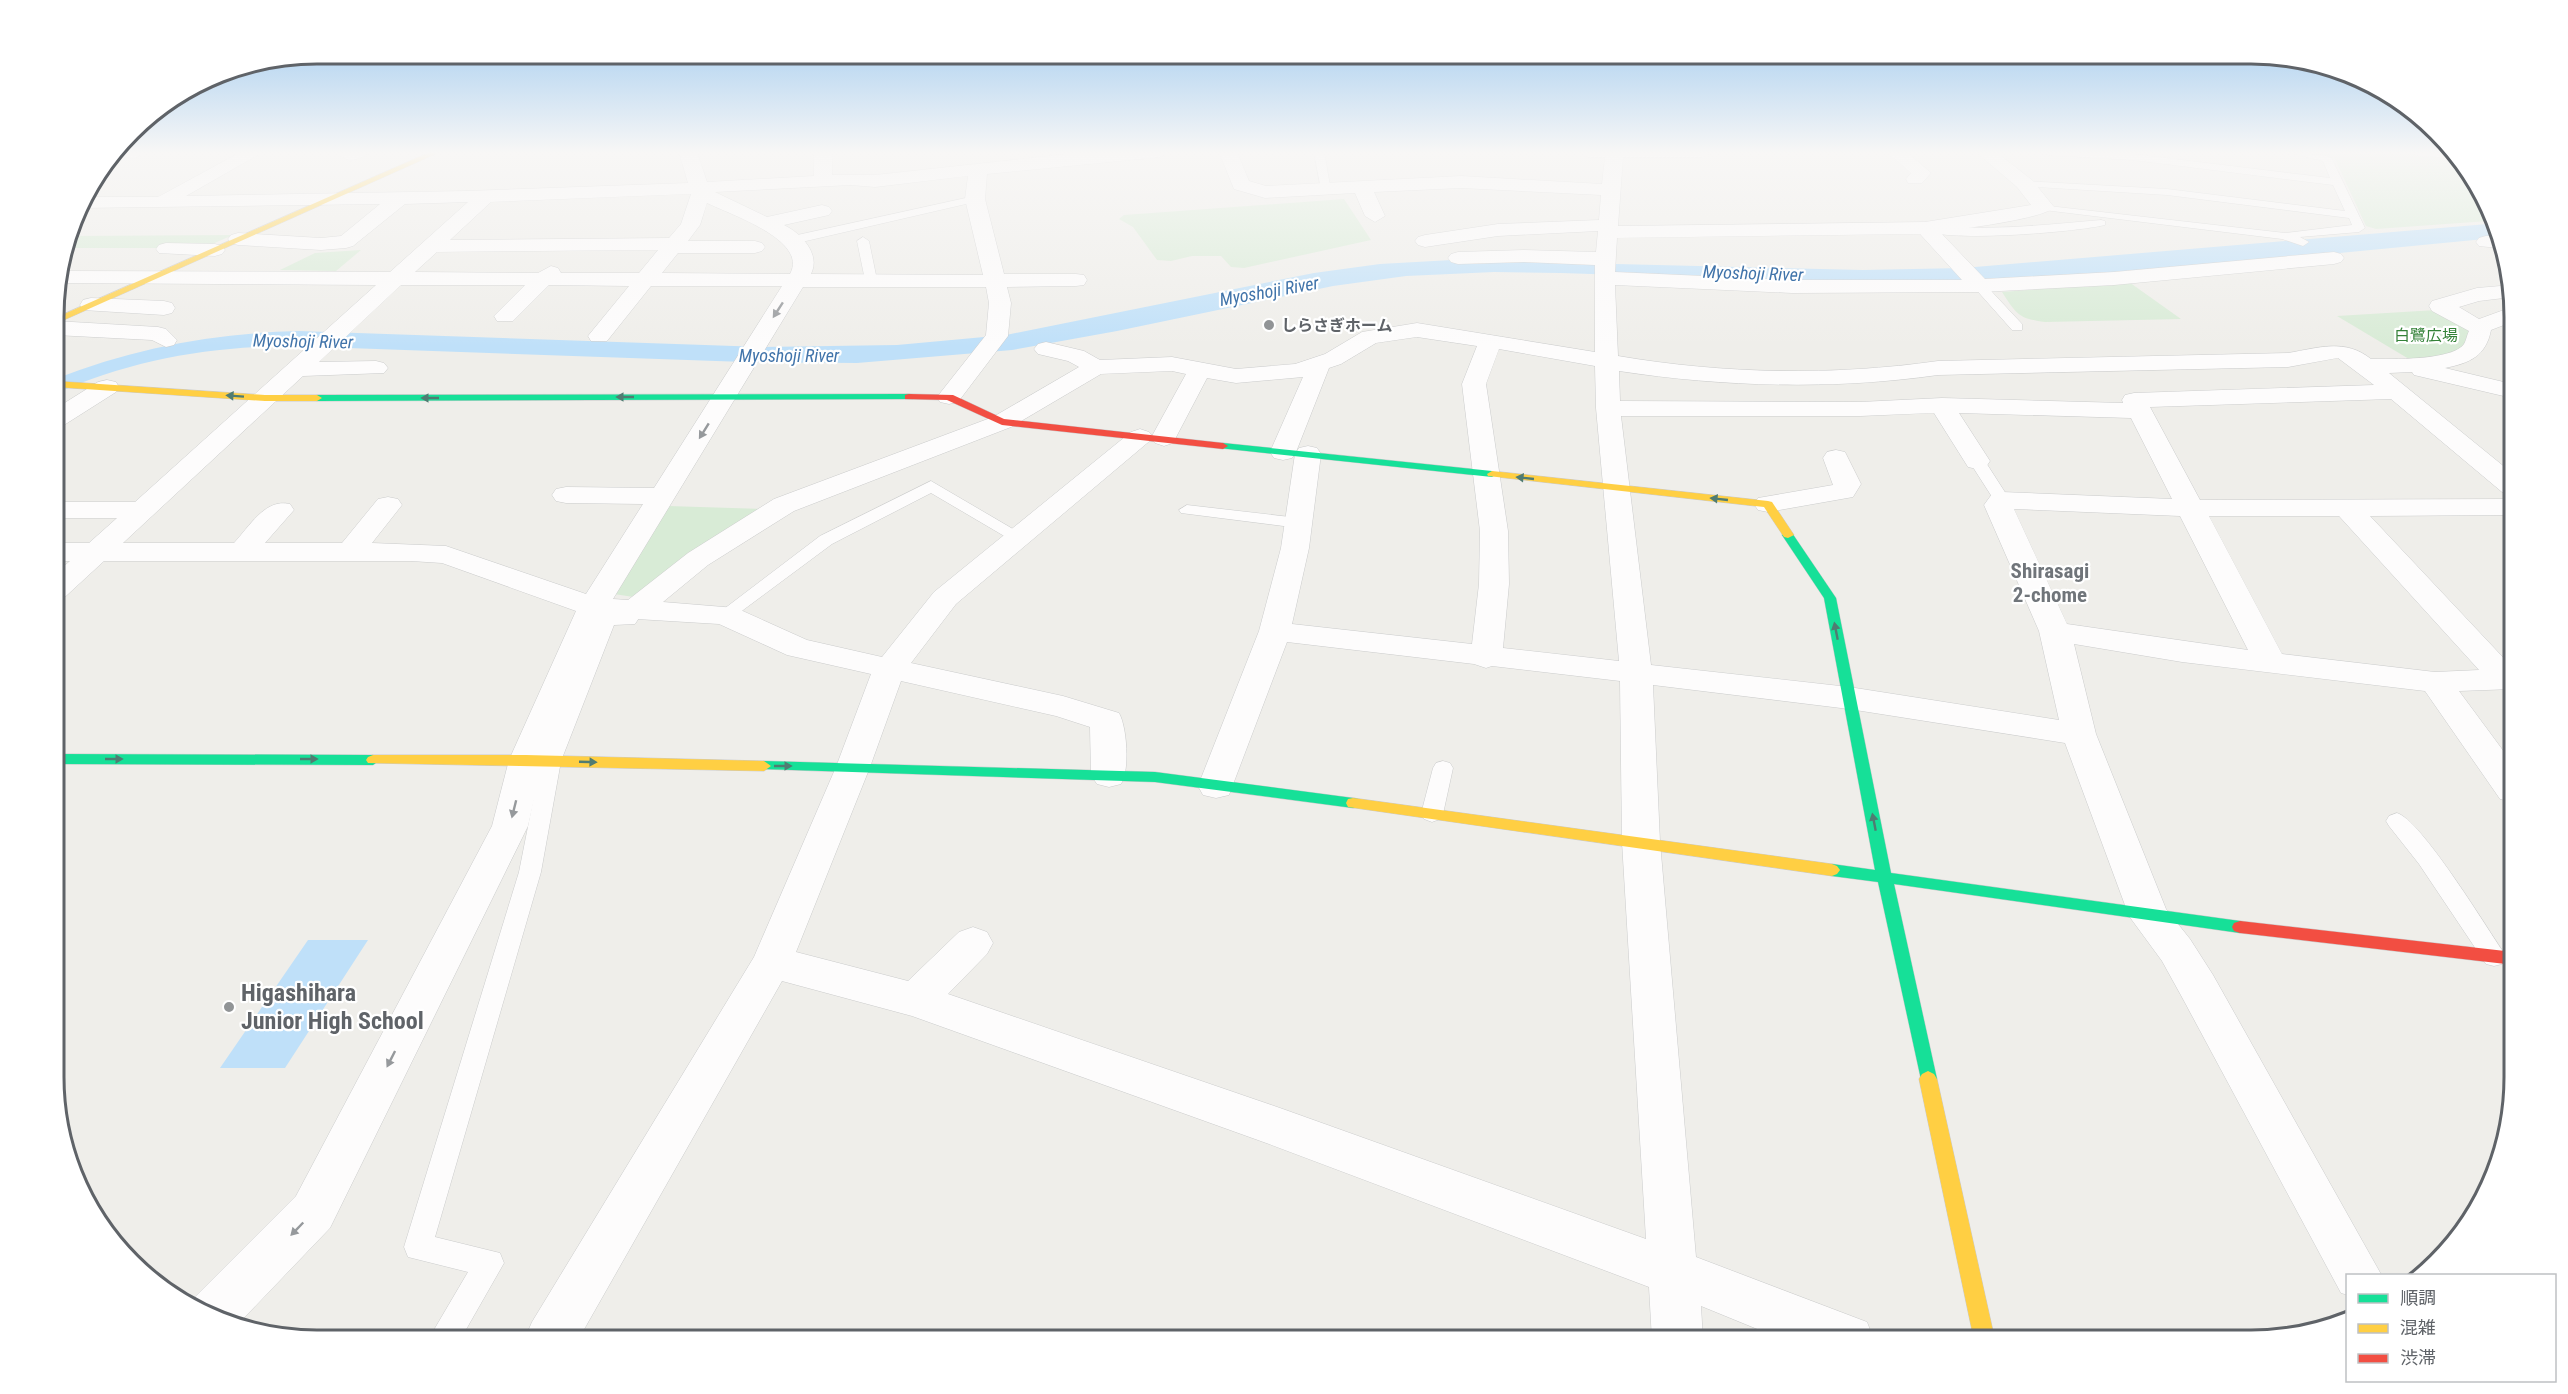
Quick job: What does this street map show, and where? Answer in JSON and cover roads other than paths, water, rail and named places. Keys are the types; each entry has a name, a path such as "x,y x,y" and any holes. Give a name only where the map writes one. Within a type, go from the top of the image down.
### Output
{"street":[{"path":"64,317 289,217"},
{"path":"238,240 321,244 346,242 377,217"},
{"path":"64,582 393,279 464,217"},
{"path":"599,336 690,225 692,217"},
{"path":"218,1309 313,1212 510,826 539,760 593,607 798,280 804,261 801,249 793,240 751,217"},
{"path":"764,224 795,217"},
{"path":"949,397 990,344 1000,303 982,217"},
{"path":"1425,241 1588,217"},
{"path":"1609,217 1606,268 1608,408 1636,674 1641,842 1677,1330"},
{"path":"1678,217 1925,228 1995,217"},
{"path":"452,228 532,228"},
{"path":"1925,228 1973,279"},
{"path":"433,246 755,247"},
{"path":"166,249 215,250"},
{"path":"505,316 574,249"},
{"path":"1458,258 1524,256 1606,268 1825,287 1973,279 2094,280 2334,258"},
{"path":"68,279 154,277 798,280 877,286 994,280 1076,280"},
{"path":"2405,367 2463,357 2474,350 2480,331 2478,327 2440,306 2477,295 2502,292"},
{"path":"91,305 164,308"},
{"path":"2478,327 2504,317"},
{"path":"64,329 158,334 166,340"},
{"path":"636,609 698,559 784,505 1002,422 1096,367 1172,364 1236,376 1298,371 1334,359 1370,337 1416,330 1726,376 1829,377 1896,374 1938,368 2288,360 2339,351 2352,355 2504,480"},
{"path":"1486,658 1494,584 1494,542 1474,384 1491,341"},
{"path":"1046,349 1076,356 1096,367"},
{"path":"1216,786 1275,631 1299,523 1296,453 1317,365"},
{"path":"2366,366 2405,367 2504,389"},
{"path":"296,369 376,368"},
{"path":"556,1330 772,962 853,766 890,668 945,598 1017,536 1152,438 1200,369"},
{"path":"1758,408 1761,376"},
{"path":"64,385 265,398 949,397 1002,422 1768,504 1843,491 1848,484 1834,458"},
{"path":"64,414 107,387"},
{"path":"2271,663 2193,508 2134,400 2396,392"},
{"path":"1608,408 1860,409 1942,405 2139,411"},
{"path":"1942,405 1977,460"},
{"path":"566,495 663,496"},
{"path":"2357,1274 2198,987 2176,950 2149,916 2079,734 2055,632 1998,505 2001,500 2193,508 2504,507"},
{"path":"1768,504 1830,598 1885,880 1983,1330"},
{"path":"350,552 388,505"},
{"path":"2348,508 2504,674"},
{"path":"64,510 144,510"},
{"path":"242,552 280,510"},
{"path":"64,552 350,552 446,555 593,607 725,615 798,648 1062,707 1107,721 1109,774"},
{"path":"1275,631 1486,658 1849,698 2079,734"},
{"path":"2055,632 2271,663 2436,682 2504,679"},
{"path":"2436,682 2504,777"},
{"path":"64,759 539,760 1109,774 1641,842 1885,880 2149,916 2504,958"},
{"path":"916,1000 973,943"},
{"path":"772,962 916,1000 1280,1128 1673,1272 1823,1330"}],"lane":[{"path":"793,240 869,217"},
{"path":"1925,228 2034,230 2119,221 2123,217"},
{"path":"2123,217 2283,236 2303,242"},
{"path":"2283,236 2359,228 2354,217"},
{"path":"863,241 877,286"},
{"path":"1973,279 2017,327"},
{"path":"1977,460 2001,500"},
{"path":"725,615 826,540 931,486 1017,536"},
{"path":"1187,510 1299,523"},
{"path":"449,1330 490,1263 418,1247 530,872 539,760 607,619 629,620 636,609"},
{"path":"1432,814 1443,768"},
{"path":"2397,821 2504,958"}],"water":[{"name":"Myoshoji River","path":"2485,224 2491,238 2091,277 1859,283 1561,273 1494,272 1406,276 1333,286 1117,331 1012,350 857,363 745,362 292,346 262,347 171,357 112,372 64,390 64,376 115,359 175,344 268,332 299,331 763,347 897,345 1006,335 1314,273 1380,264 1452,260 1863,270 1963,268"},
{"path":"308,940 368,940 285,1068 220,1068"}],"place":[{"name":"しらさぎホーム","path":"1269,325"},
{"name":"Higashihara Junior High School","path":"229,1007"}],"district":[{"name":"Shirasagi 2-chome","path":"2050,583"}],"park label":[{"name":"白鷺広場","path":"2426,335"}]}
